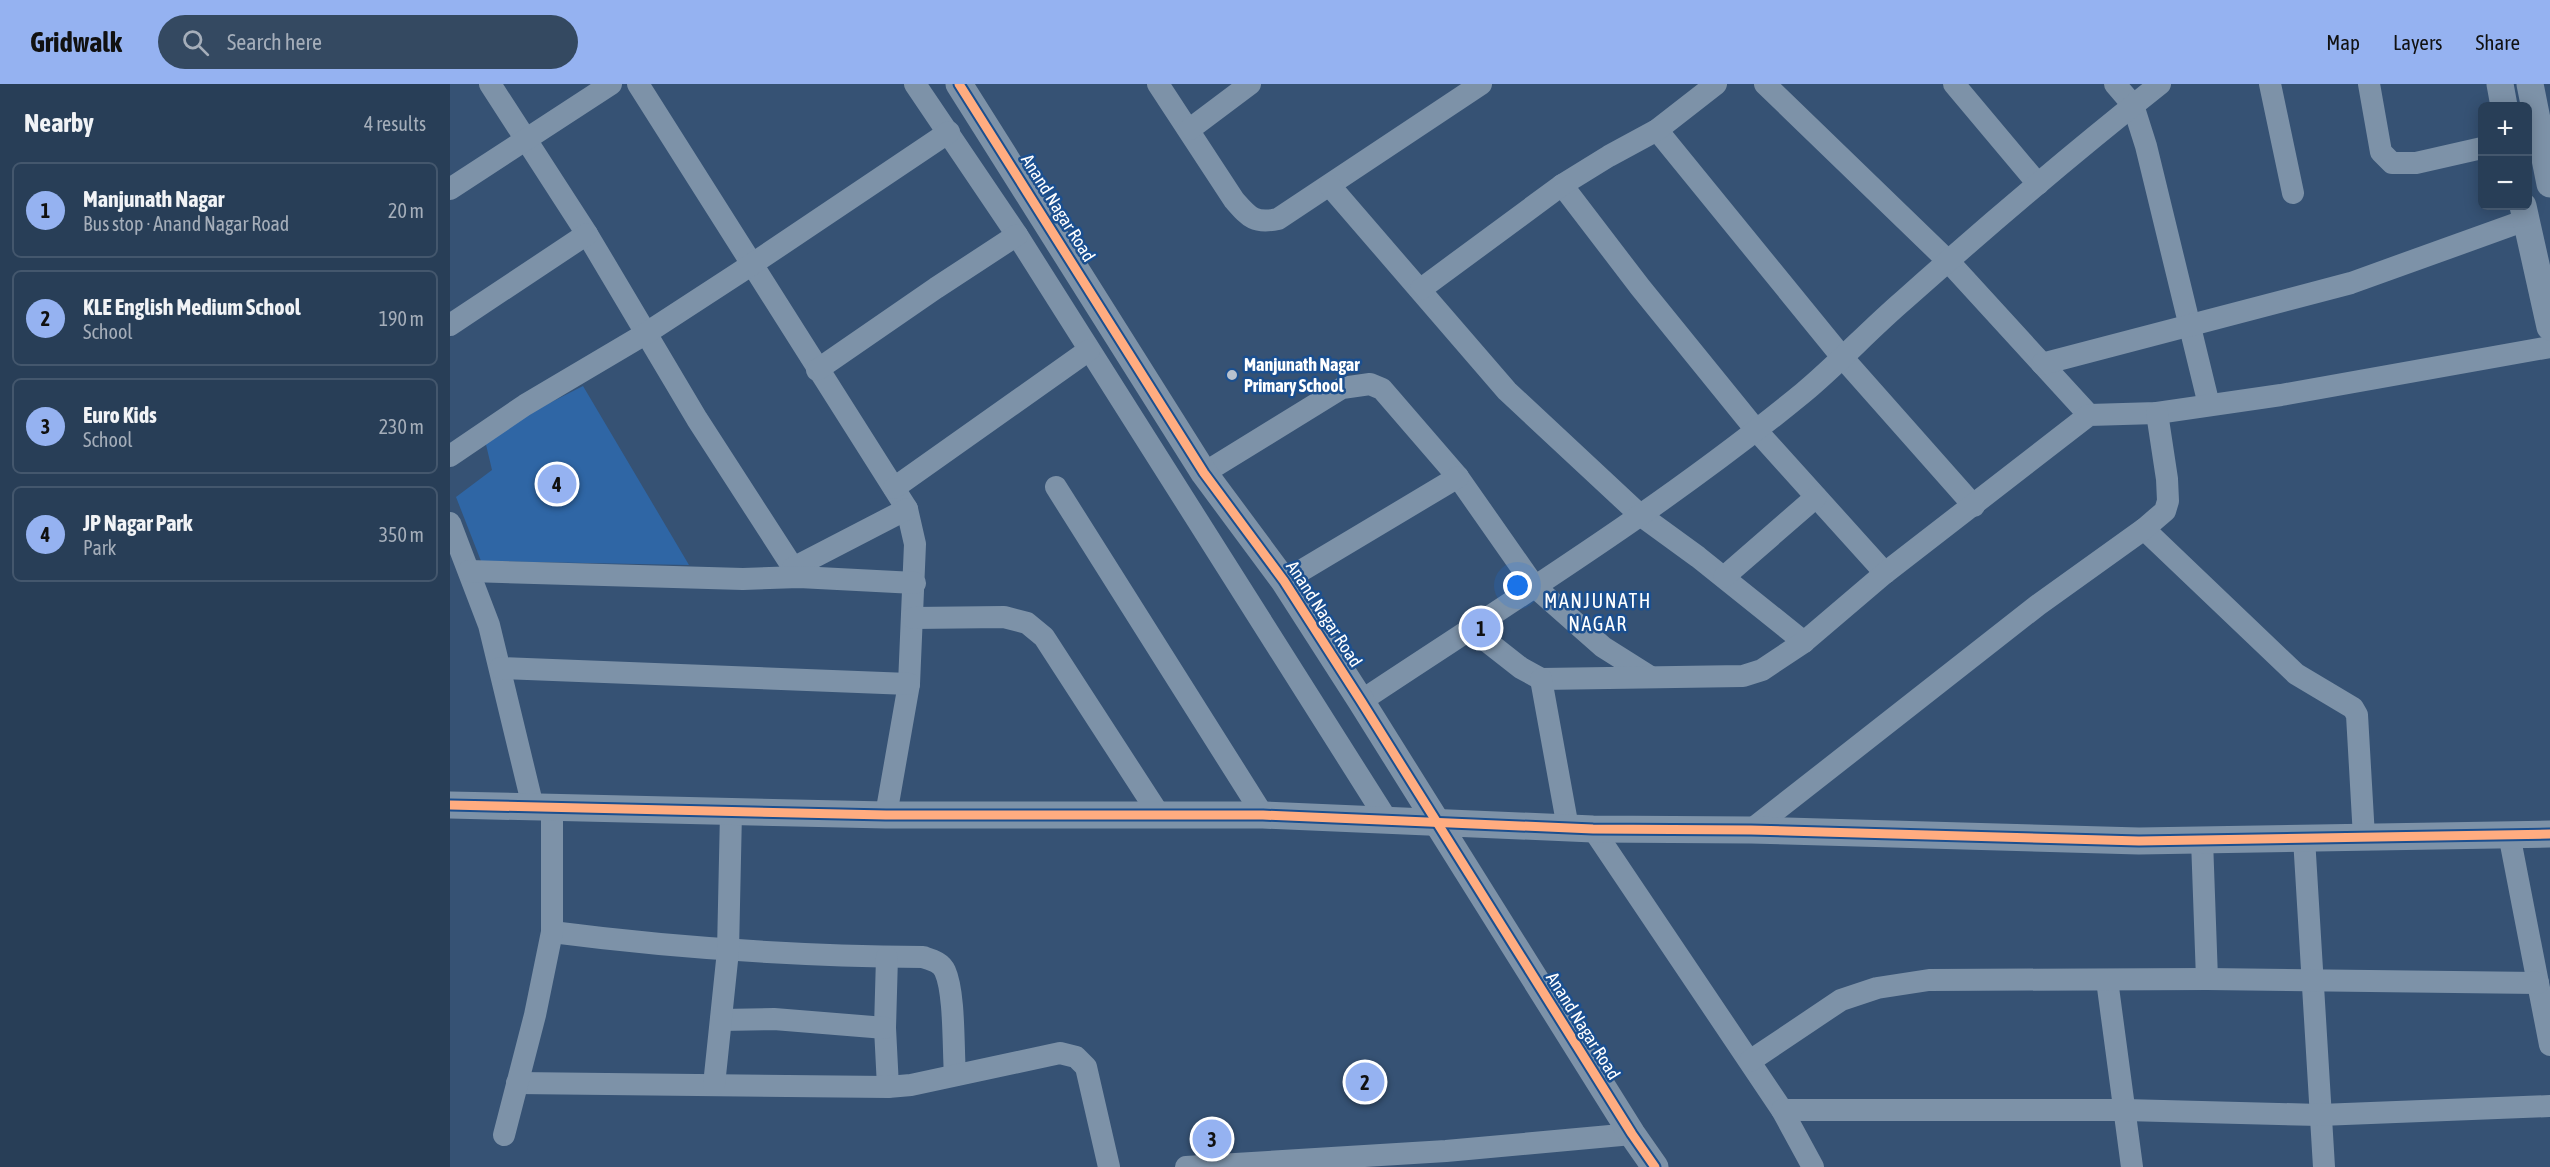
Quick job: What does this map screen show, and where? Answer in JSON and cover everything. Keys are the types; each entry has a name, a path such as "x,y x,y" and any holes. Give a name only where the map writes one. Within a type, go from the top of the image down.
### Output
{"street":[{"path":"490,84 587,234 645,334 796,573"},
{"path":"450,189 611,84"},
{"path":"638,84 907,509 915,544 909,684 886,814"},
{"path":"915,84 1017,235 1387,819"},
{"name":"Anand Nagar Road","path":"959,84 1204,473 1284,581 1655,1167"},
{"path":"1158,84 1190,129 1234,200 1248,216 1263,222 1278,219 1481,84"},
{"path":"1190,129 1250,84"},
{"path":"1421,289 1562,185 1657,130 1716,84"},
{"path":"1765,84 1949,262 2089,415"},
{"path":"1954,84 2038,184"},
{"path":"2115,84 2133,105 2146,146 2209,405"},
{"path":"1361,701 1535,587 1756,430 2038,184 2160,84"},
{"path":"2270,84 2293,193"},
{"path":"2370,84 2380,152 2392,163 2416,163 2478,149"},
{"path":"2500,84 2503,102"},
{"path":"2530,84 2550,184"},
{"path":"1657,130 1842,357 1974,506"},
{"path":"450,456 525,405 645,334 949,132"},
{"path":"1562,185 1640,287 1756,430 1886,573"},
{"path":"1330,186 1507,391 1639,514 1724,577 1804,642"},
{"path":"2042,364 2350,283 2525,213 2545,280 2550,327"},
{"path":"450,325 587,234"},
{"path":"817,370 1017,235"},
{"path":"1470,628 1521,668 1541,679 1743,676 1762,670 1804,642 1886,573 2089,415 2157,413 2550,347"},
{"path":"894,488 1089,350"},
{"path":"1204,473 1342,388 1370,384 1382,389 1458,477 1535,587 1603,647 1649,676"},
{"path":"1751,830 2038,605 2144,529 2165,511 2168,501 2157,413"},
{"path":"1284,581 1458,477"},
{"path":"1056,487 1263,815"},
{"path":"1724,577 1816,497"},
{"path":"796,573 907,509"},
{"path":"450,523 489,625 542,808 552,932 535,1015 504,1135"},
{"path":"2144,529 2296,674 2353,708 2357,715 2364,837"},
{"path":"469,571 743,579 796,573 915,583"},
{"path":"913,618 1004,617 1027,623 1044,637 1160,816"},
{"path":"500,668 909,684"},
{"path":"1541,679 1581,828 1750,1061 1782,1110 1813,1167"},
{"path":"450,805 886,814 1263,815 1581,828 1751,830 2139,841 2550,834"},
{"path":"714,1085 728,951 731,812"},
{"path":"2510,834 2550,1045"},
{"path":"2304,838 2324,1167"},
{"path":"2202,840 2207,979"},
{"path":"552,932 728,951 804,956 922,957 938,962 945,971 955,1075"},
{"path":"887,957 885,1028 888,1087"},
{"path":"1750,1061 1841,1000 1877,988 1929,980 2207,979 2538,983"},
{"path":"2108,980 2132,1167"},
{"path":"721,1020 784,1019 885,1028"},
{"path":"518,1083 888,1087 911,1085 1040,1055 1060,1053 1076,1057 1086,1067 1108,1167"},
{"path":"1782,1110 2125,1110 2320,1116 2550,1106"},
{"path":"1186,1167 1446,1151 1632,1134"}],"shaded area":[{"path":"583,386 689,565 481,561 456,497 492,470 484,436"}],"cycle path":[{"path":"959,84 1204,473 1284,581 1655,1167"},
{"path":"450,805 886,815 1263,815 1593,829 1751,830 2139,841 2550,834"}],"place":[{"name":"Manjunath Nagar Primary School","path":"1232,375"},
{"name":"JP Nagar Park","path":"557,484"},
{"name":"Manjunath Nagar","path":"1481,628"},
{"name":"KLE English Medium School","path":"1365,1082"},
{"name":"Euro Kids","path":"1212,1139"}],"district":[{"name":"MANJUNATH NAGAR","path":"1598,612"}]}
